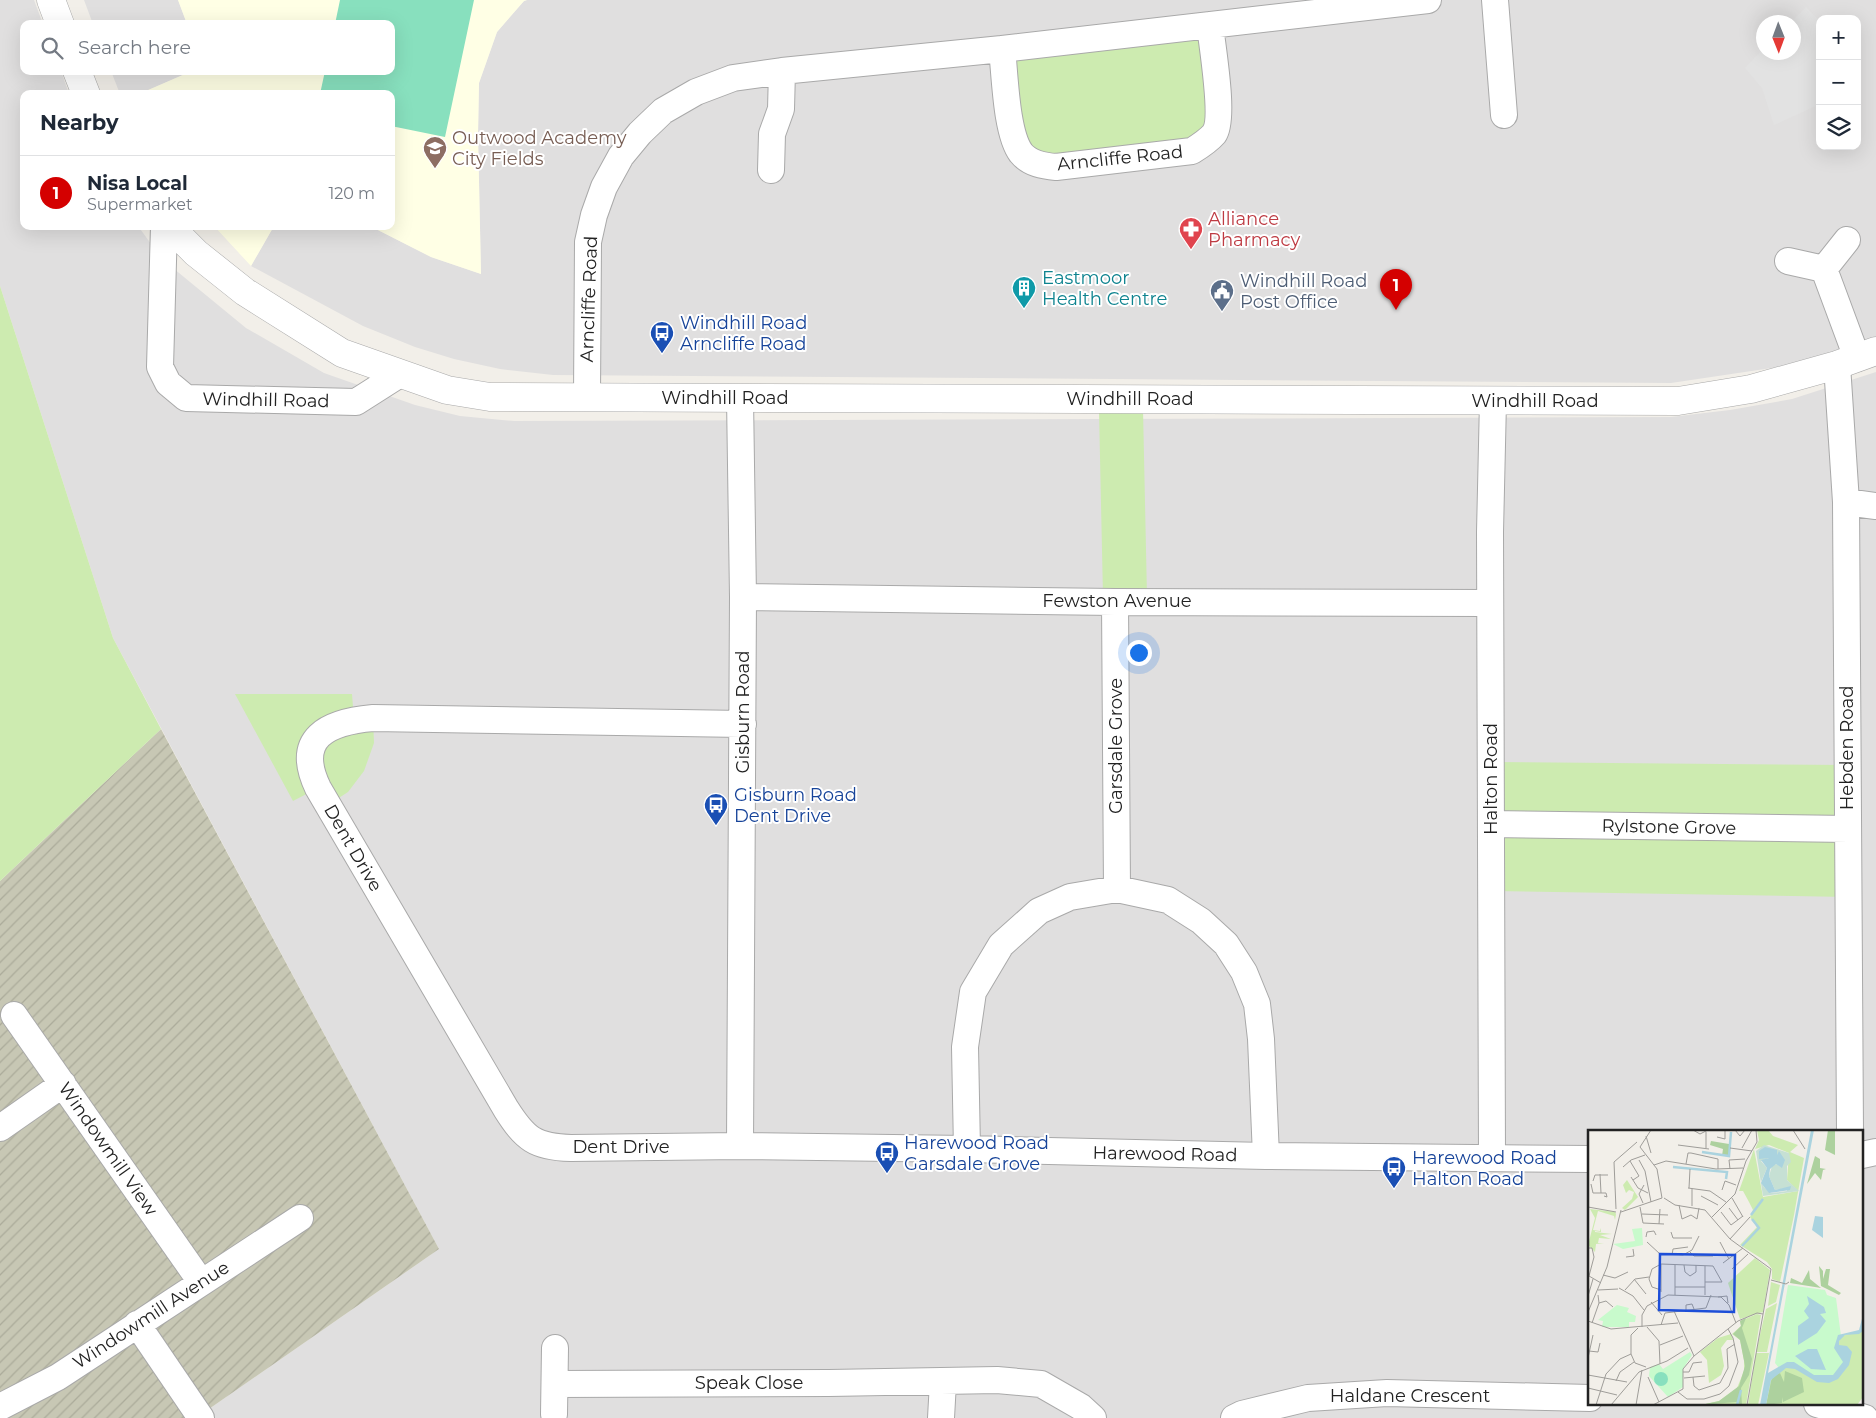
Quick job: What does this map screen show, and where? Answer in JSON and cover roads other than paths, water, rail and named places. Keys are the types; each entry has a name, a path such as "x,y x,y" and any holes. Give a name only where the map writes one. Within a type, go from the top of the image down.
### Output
{"street":[{"path":"51,0 58,20"},
{"name":"Arncliffe Road","path":"587,397 588,242 594,214 604,187 621,156 640,133 663,110 696,92 733,78 782,71 1002,49 1428,0"},
{"path":"1494,0 1504,116"},
{"name":"Arncliffe Road","path":"1002,49 1012,132 1022,153 1039,165 1065,166 1192,150 1202,145 1215,132 1219,113 1210,25"},
{"path":"772,170 772,134 781,109 782,71"},
{"path":"79,75 84,90"},
{"name":"Windhill Road","path":"164,230 160,367 168,383 186,398 356,402 400,374"},
{"name":"Windhill Road","path":"173,230 196,254 253,297 342,353 447,390 490,397 1678,401 1751,389 1857,358"},
{"path":"1824,269 1847,240"},
{"path":"1788,262 1824,269"},
{"path":"1824,269 1857,358"},
{"name":"Hebden Road","path":"1850,1130 1846,502 1857,358"},
{"name":"Gisburn Road","path":"740,398 744,598 740,1146"},
{"name":"Halton Road","path":"1492,1158 1490,603 1494,401"},
{"path":"1846,502 1876,506"},
{"name":"Fewston Avenue","path":"744,598 1115,602 1490,603"},
{"name":"Garsdale Grove","path":"1115,602 1117,889"},
{"name":"Dent Drive","path":"740,1146 553,1147 540,1144 526,1137 506,1109 318,788 310,772 309,751 317,737 332,727 354,720 373,718 743,724"},
{"name":"Rylstone Grove","path":"1491,824 1848,829"},
{"path":"967,1149 965,1047 973,992 1002,945 1040,911 1070,897 1117,889 1168,900 1202,921 1226,944 1244,972 1257,1004 1261,1039 1266,1156"},
{"name":"Windowmill View","path":"14,1015 201,1282"},
{"path":"0,1128 63,1084"},
{"name":"Harewood Road","path":"740,1146 1266,1156 1588,1158"},
{"name":"Windowmill Avenue","path":"0,1407 58,1377 300,1218"},
{"path":"137,1324 201,1418"},
{"path":"554,1414 555,1348"},
{"name":"Speak Close","path":"555,1384 942,1382 997,1380 1041,1384 1081,1407 1094,1418"},
{"path":"941,1418 942,1382"},
{"name":"Haldane Crescent","path":"1234,1418 1242,1414 1308,1398 1354,1394 1387,1393 1588,1398"},
{"path":"1824,1406 1865,1418"}],"place":[{"name":"Outwood Academy City Fields","path":"435,169"},
{"name":"Alliance Pharmacy","path":"1191,250"},
{"name":"Eastmoor Health Centre","path":"1024,309"},
{"name":"Nisa Local","path":"1396,310"},
{"name":"Windhill Road Post Office","path":"1222,312"},
{"name":"Windhill Road Arncliffe Road","path":"662,354"},
{"name":"Gisburn Road Dent Drive","path":"716,826"},
{"name":"Harewood Road Garsdale Grove","path":"887,1174"},
{"name":"Harewood Road Halton Road","path":"1394,1189"}]}
